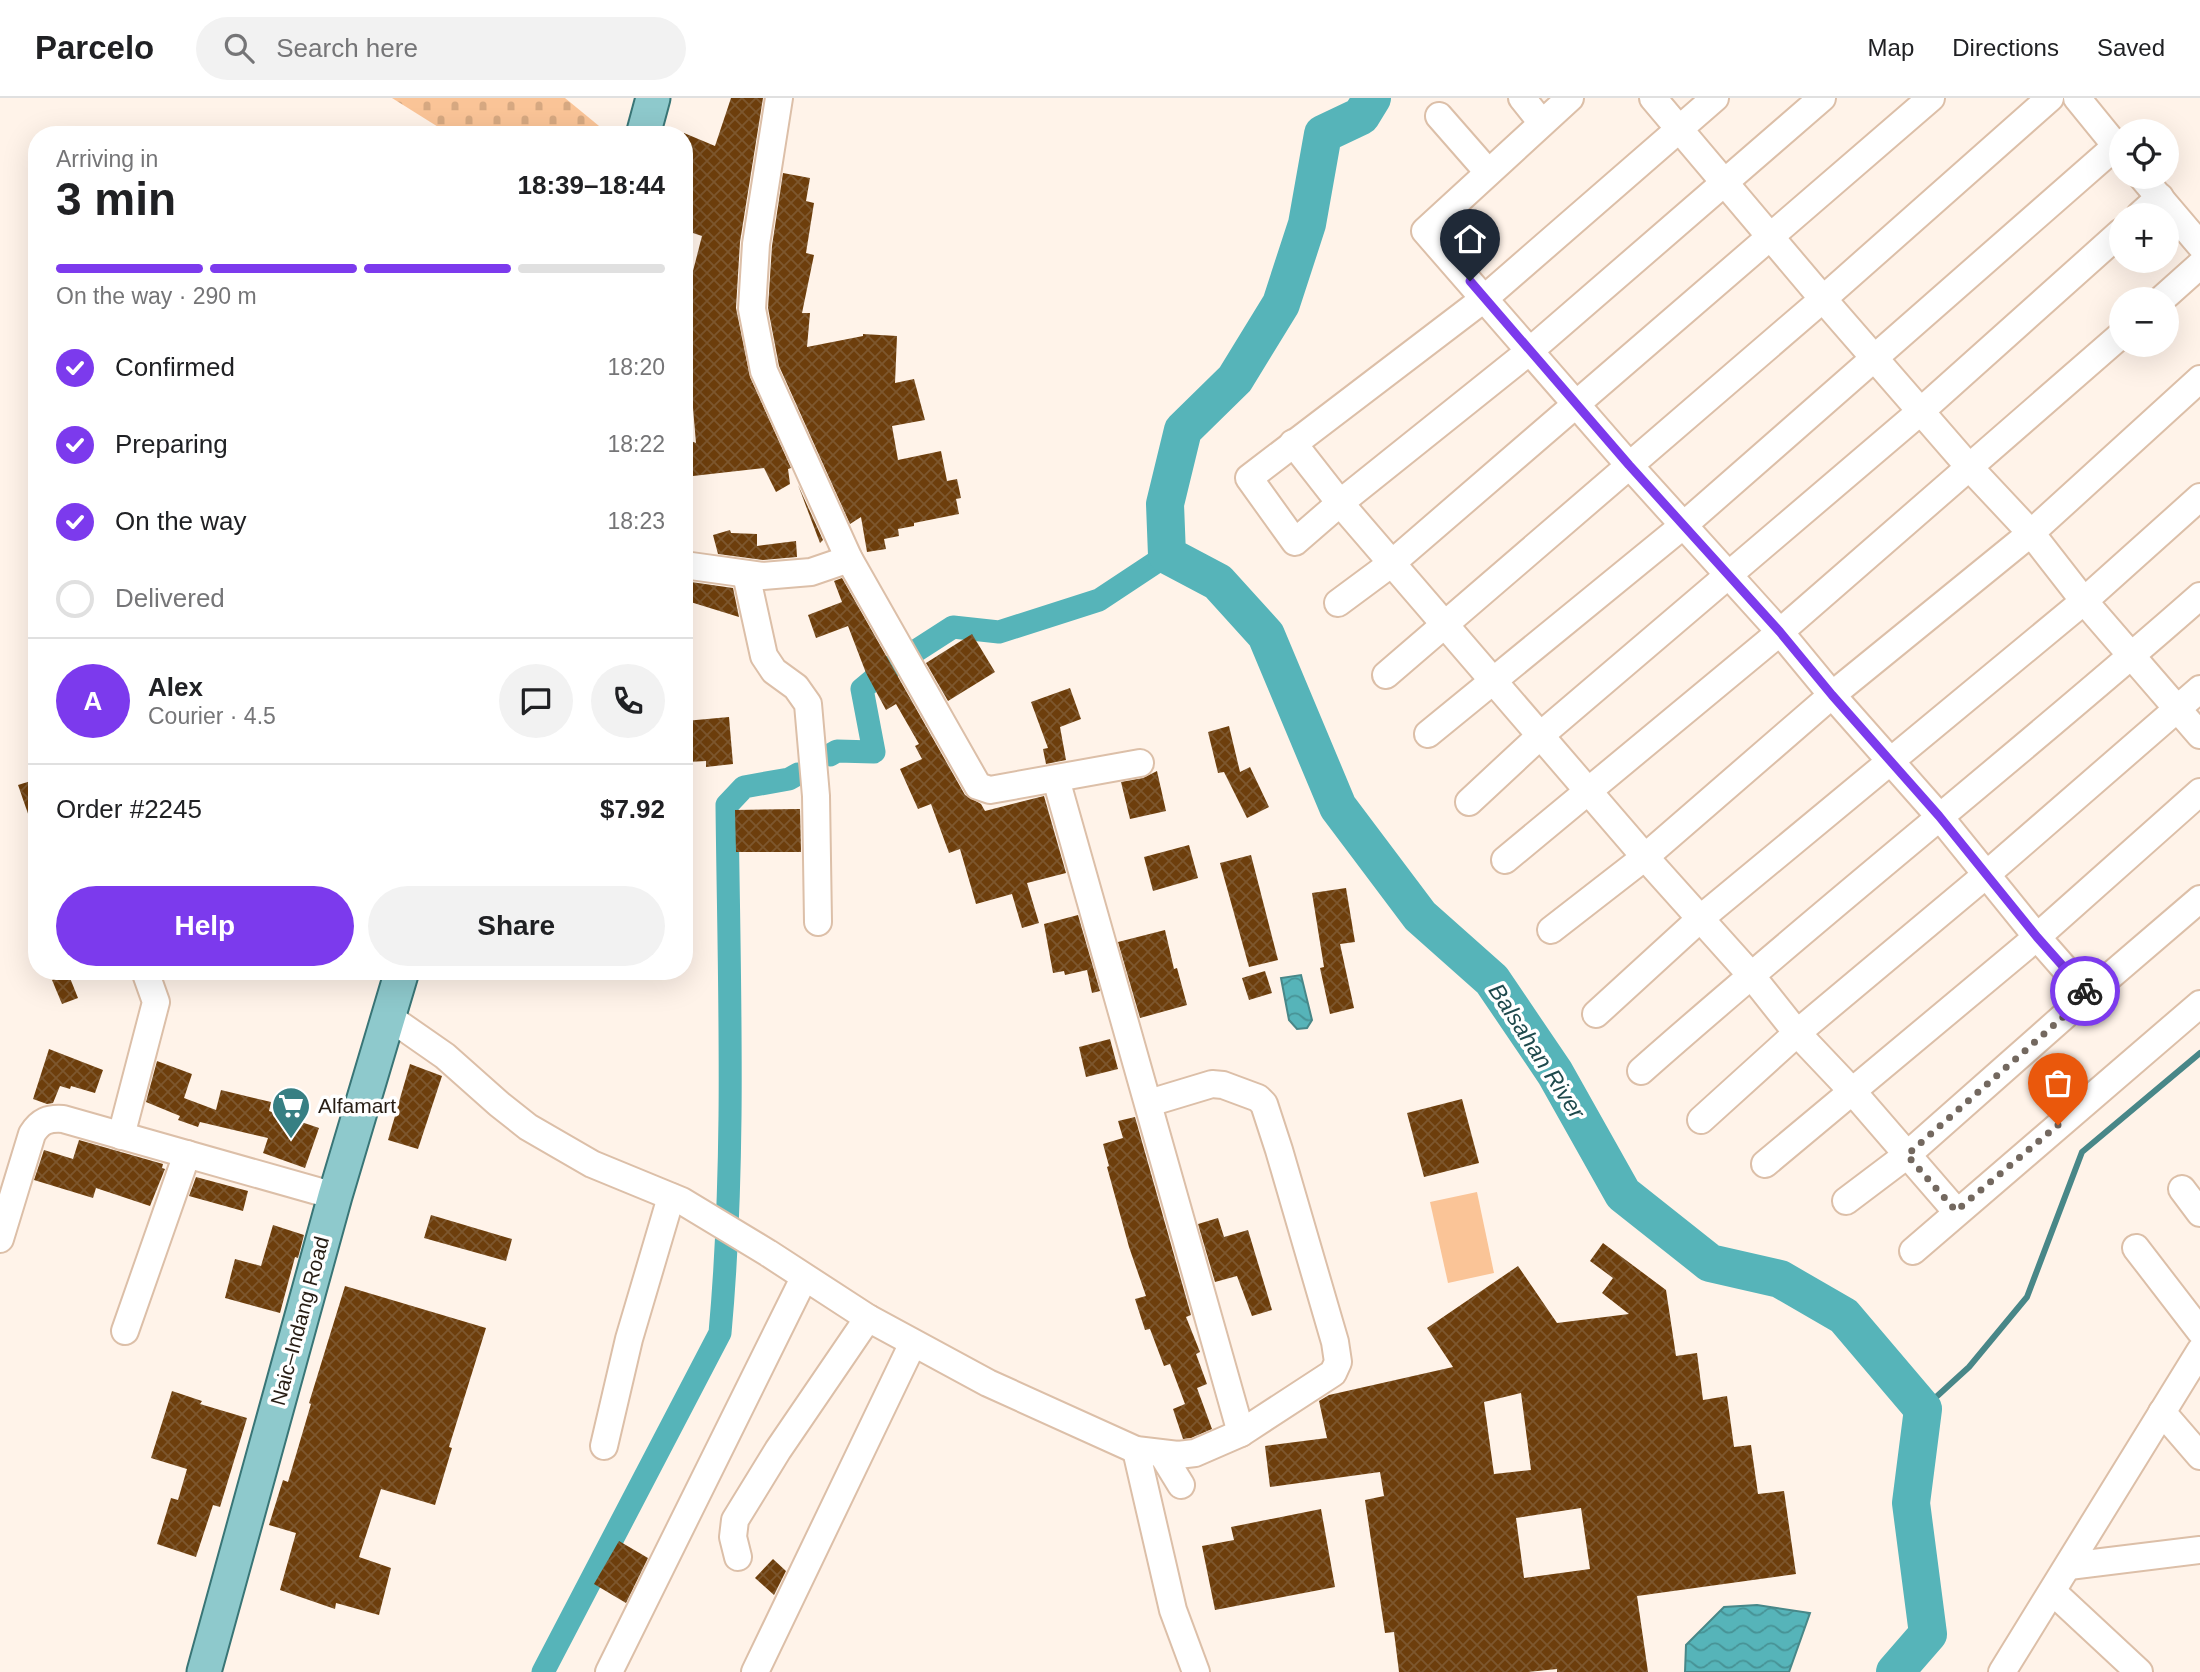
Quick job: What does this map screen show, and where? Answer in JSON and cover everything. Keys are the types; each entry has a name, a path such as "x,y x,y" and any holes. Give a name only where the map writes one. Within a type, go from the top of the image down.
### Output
{"main road":[{"path":"645,126 653,98"},
{"name":"Naic–Indang Road","path":"204,1672 335,1195 399,980"}],"street":[{"path":"779,98 756,244 752,309 764,371 849,559 978,786 990,790 1140,763"},
{"path":"1522,98 1542,123"},
{"path":"1570,98 1425,231 1578,403 1629,465 1780,632 1939,816 2088,995"},
{"path":"1653,98 1823,299 1970,468 2031,533 2084,601 2200,735"},
{"path":"1715,98 1485,298 1249,478 1295,542 1531,350 1822,98"},
{"path":"1338,603 1392,563 1931,98"},
{"path":"1386,675 1823,299 2050,98"},
{"path":"2077,98 2109,137"},
{"path":"1438,116 1488,172"},
{"path":"1428,734 1685,524 2109,158"},
{"path":"2153,189 2200,245"},
{"path":"2153,203 2160,197"},
{"path":"1469,802 1542,734 1921,411 2109,243"},
{"path":"2175,287 2200,265"},
{"path":"1505,860 1780,632 2109,346"},
{"path":"1551,930 1645,857 1832,695 2031,533 2200,379"},
{"path":"1293,443 1340,503 1542,734 1645,857 1956,1211"},
{"path":"1596,1014 1701,918 2084,601 2200,497"},
{"path":"693,566 763,576 811,572 849,559"},
{"path":"746,574 764,656 774,671 796,687 808,704 816,796 818,922"},
{"path":"1641,1071 1750,974 2132,656 2200,596"},
{"path":"1701,1120 1797,1032 1987,874 2200,689"},
{"path":"1056,779 1241,1433"},
{"path":"1765,1164 2037,937 2200,792"},
{"path":"1846,1201 1907,1155 2200,899"},
{"path":"121,1136 156,1002 148,980"},
{"path":"1913,1251 1956,1211 2200,1004"},
{"path":"389,1017 445,1056 528,1127 592,1164 677,1199 768,1253 868,1318 914,1343 988,1383 1149,1452 1195,1453 1241,1433 1334,1373 1338,1362 1335,1342 1264,1104 1258,1098 1223,1085 1212,1084 1149,1103"},
{"path":"0,1239 32,1134 42,1122 52,1118 335,1195"},
{"path":"125,1331 187,1154"},
{"path":"2182,1189 2200,1213"},
{"path":"604,1446 629,1339 677,1199"},
{"path":"2136,1248 2200,1331"},
{"path":"609,1672 804,1278"},
{"path":"738,1557 733,1537 734,1520 868,1318"},
{"path":"755,1672 914,1343"},
{"path":"2006,1671 2200,1352"},
{"path":"2162,1412 2200,1456"},
{"path":"1149,1452 1181,1485"},
{"path":"1149,1452 1173,1610 1196,1672"},
{"path":"2069,1566 2200,1550"},
{"path":"2053,1592 2138,1672"}],"green space":[{"path":"392,98 565,98 599,126 437,126"},
{"path":"1477,1192 1494,1273 1448,1283 1430,1202"}],"water":[{"path":"1301,975 1312,1020 1307,1028 1297,1029 1289,1020 1281,978"},
{"path":"1757,1605 1810,1613 1789,1672 1685,1672 1686,1645 1724,1607"}],"building":[{"path":"731,98 763,98 740,242 736,308 750,377 791,468 788,469 790,484 776,492 764,468 693,476 693,442 696,443 693,408 693,271 702,236 693,233 693,137 715,146"},
{"path":"783,173 810,178 806,201 814,203 806,253 814,255 802,313 810,313 807,347 863,334 897,336 895,383 914,379 925,420 892,426 898,460 941,451 947,481 957,479 961,498 956,499 959,514 898,529 899,536 884,539 886,549 867,552 861,517 850,524 779,366 768,308 772,246"},
{"path":"798,485 823,540 820,543"},
{"path":"730,530 731,533 757,534 757,546 796,541 797,557 763,560 718,554 713,535"},
{"path":"842,578 965,795 981,804 985,811 1044,796 1066,873 1027,883 1039,923 1022,928 1012,894 976,904 960,849 949,853 931,804 918,809 900,769 922,759 915,746 919,744 896,704 886,710 866,673 848,626 816,638 808,615 842,602 834,581"},
{"path":"693,582 733,588 739,617 693,603"},
{"path":"972,634 995,672 948,701 926,663"},
{"path":"1070,688 1081,719 1060,727 1066,760 1046,764 1043,749 1048,748 1031,702"},
{"path":"729,717 733,764 706,767 706,761 693,762 693,720"},
{"path":"1229,726 1240,772 1250,767 1269,807 1247,818 1224,772 1218,773 1208,732"},
{"path":"1157,771 1166,811 1130,819 1121,782 1143,778"},
{"path":"28,782 28,814 18,785"},
{"path":"800,809 801,852 736,852 735,810"},
{"path":"1189,845 1198,878 1153,891 1144,857"},
{"path":"1251,855 1278,960 1249,967 1220,863"},
{"path":"1346,888 1355,942 1340,944 1354,1008 1330,1014 1320,968 1324,967 1312,893"},
{"path":"1078,915 1100,991 1092,993 1087,970 1065,975 1064,971 1053,973 1044,924"},
{"path":"1165,930 1174,969 1177,968 1187,1005 1140,1018 1118,942"},
{"path":"1265,971 1272,993 1249,1000 1242,978"},
{"path":"52,980 71,980 78,998 62,1004"},
{"path":"1110,1039 1118,1069 1086,1077 1079,1047"},
{"path":"49,1049 103,1070 95,1093 71,1086 70,1089 60,1086 53,1103 47,1104 33,1099"},
{"path":"157,1061 192,1074 184,1098 216,1110 221,1090 271,1102 269,1111 319,1128 305,1168 263,1153 268,1138 200,1122 198,1127 178,1120 180,1116 146,1102"},
{"path":"410,1064 442,1076 418,1149 388,1140"},
{"path":"1462,1099 1479,1163 1424,1177 1407,1113"},
{"path":"1135,1117 1191,1315 1186,1317 1200,1352 1196,1354 1207,1384 1197,1388 1212,1429 1191,1438 1183,1439 1173,1409 1185,1404 1170,1364 1164,1366 1150,1329 1145,1330 1135,1299 1146,1296 1107,1167 1109,1166 1103,1144 1123,1138 1118,1121"},
{"path":"79,1140 163,1164 162,1168 165,1169 150,1206 96,1188 93,1198 34,1180 44,1150 73,1159"},
{"path":"196,1177 248,1191 243,1211 189,1196"},
{"path":"431,1215 512,1239 506,1261 424,1238"},
{"path":"1218,1218 1224,1237 1248,1230 1272,1310 1252,1316 1237,1276 1215,1282 1198,1224"},
{"path":"273,1225 304,1235 298,1258 295,1257 280,1313 225,1298 235,1259 261,1266"},
{"path":"1603,1243 1666,1290 1676,1356 1697,1353 1703,1400 1727,1396 1734,1447 1751,1445 1758,1494 1784,1491 1796,1574 1637,1596 1648,1672 1557,1672 1557,1669 1528,1672 1399,1672 1394,1632 1385,1633 1365,1500 1384,1496 1380,1472 1270,1487 1265,1446 1327,1438 1319,1401 1329,1395 1453,1367 1427,1328 1518,1266 1557,1323 1629,1314 1602,1293 1613,1278 1590,1261","holes":["1521,1393 1531,1470 1494,1474 1484,1402","1581,1508 1590,1569 1524,1578 1516,1518"]},
{"path":"345,1286 486,1328 449,1447 452,1448 435,1505 381,1489 359,1557 391,1568 379,1615 336,1603 335,1609 280,1590 296,1533 269,1525 283,1480 288,1482"},
{"path":"172,1391 202,1401 200,1404 247,1418 220,1507 213,1505 196,1557 157,1544 171,1498 178,1500 187,1469 151,1458"},
{"path":"1321,1509 1335,1587 1215,1610 1202,1546 1234,1540 1231,1527"},
{"path":"619,1541 648,1558 626,1603 594,1584"},
{"path":"773,1559 786,1571 774,1595 755,1578"}],"waterway":[{"name":"Balsahan River","path":"1372,98 1361,116 1323,134 1307,224 1281,304 1235,379 1183,430 1165,504 1167,555 1218,582 1266,635 1338,807 1420,916 1492,980 1555,1073 1623,1194 1710,1263 1780,1279 1844,1316 1923,1409 1911,1503 1928,1634 1895,1672"},
{"path":"830,755 837,751 874,752 862,689 880,674 953,627 999,632 1099,600 1167,555"},
{"path":"543,1672 720,1333 730,1135 727,805 744,787 789,779 798,774"},
{"path":"1923,1409 1969,1367 2027,1297 2082,1152 2200,1053"}],"way so far":[{"path":"2058,1125 1956,1211 1907,1155 2088,995 2085,991"}],"place":[{"name":"Alfamart","path":"291,1140"}],"route":[{"path":"1470,281 1629,465 1780,632 2085,991"}]}
